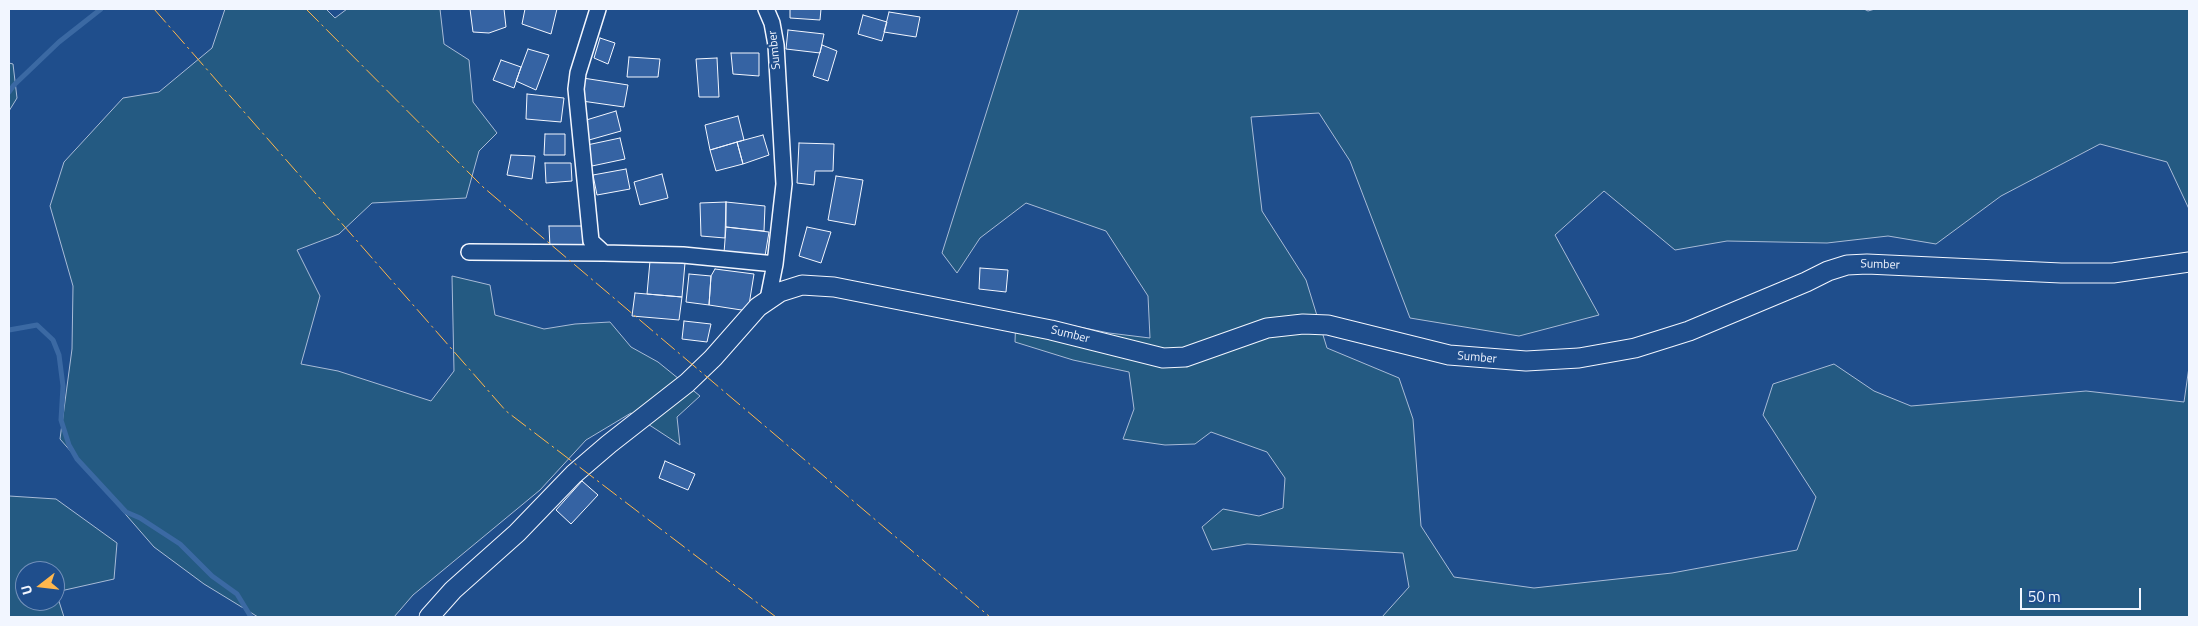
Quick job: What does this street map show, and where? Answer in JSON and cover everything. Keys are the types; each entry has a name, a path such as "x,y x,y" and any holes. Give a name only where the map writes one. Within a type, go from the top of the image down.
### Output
{"street":[{"path":"598,9 578,73 576,105 589,234 594,245 604,253"},
{"name":"Sumber","path":"766,9 772,23 776,45 783,158 782,212 768,300"},
{"path":"469,252 693,255 775,264"},
{"name":"Sumber","path":"429,617 453,590 517,533 574,474 687,383 768,300 789,288 802,285 834,287 1051,330 1163,358 1185,358 1267,328 1309,324 1328,325 1449,355 1526,361 1579,358 1635,348 1688,331 1828,271 1847,265 1867,264 1954,269 2113,273 2189,262"}],"shaded area":[{"path":"225,9 326,9 335,18 347,9 440,9 444,44 469,60 473,102 497,133 479,151 466,198 372,203 339,234 297,250 320,296 301,364 338,371 431,401 454,371 452,276 490,285 495,315 544,329 575,324 610,322 631,347 658,362 700,396 677,417 680,445 631,413 586,440 540,490 413,595 394,617 258,617 204,584 154,547 60,439 72,349 73,286 50,206 64,162 123,98 159,92 212,48"},
{"path":"1019,9 1864,9 1868,11 1875,9 2189,9 2189,209 2167,162 2100,144 2001,196 1936,244 1888,236 1827,243 1727,241 1675,250 1604,191 1555,235 1599,315 1519,336 1410,318 1350,161 1319,113 1251,117 1262,211 1306,280 1327,348 1399,378 1413,419 1421,526 1454,577 1534,588 1672,573 1797,550 1816,497 1763,415 1773,384 1834,364 1874,391 1911,406 2086,391 2184,402 2189,367 2189,617 1382,617 1409,587 1403,553 1247,544 1212,550 1202,527 1223,509 1259,516 1283,508 1285,478 1267,452 1211,432 1195,444 1165,445 1123,439 1134,409 1129,372 1073,360 1015,342 1016,314 1109,333 1150,338 1148,296 1106,231 1026,203 980,238 957,273 942,253"},
{"path":"9,63 13,64 17,98 9,111"},
{"path":"9,496 56,499 117,543 114,579 65,590 65,561 15,561 15,611 62,611 64,617 9,617"}],"building":[{"path":"470,9 504,9 506,27 489,33 473,32"},
{"path":"525,9 557,9 551,34 522,24"},
{"path":"790,9 821,9 820,20 790,18"},
{"path":"889,12 920,17 916,37 884,32"},
{"path":"863,15 887,22 882,41 858,34"},
{"path":"788,30 824,34 820,53 786,49"},
{"path":"600,38 615,43 608,64 594,58"},
{"path":"822,45 837,51 828,81 813,76"},
{"path":"528,49 549,55 536,90 516,81"},
{"path":"731,53 759,53 759,76 733,74"},
{"path":"629,57 660,59 658,77 627,77"},
{"path":"717,58 719,97 699,97 696,59"},
{"path":"501,60 521,67 514,88 493,80"},
{"path":"583,78 628,85 624,107 582,101"},
{"path":"527,94 564,98 561,122 526,119"},
{"path":"616,111 621,131 589,140 583,121"},
{"path":"738,116 744,140 710,150 705,125"},
{"path":"545,134 565,134 565,155 544,155"},
{"path":"763,135 769,155 743,164 737,142"},
{"path":"620,138 625,159 592,166 587,145"},
{"path":"737,142 743,164 716,171 710,150"},
{"path":"799,143 834,144 833,171 815,171 814,185 797,183"},
{"path":"511,155 535,156 532,179 507,175"},
{"path":"545,163 571,163 572,181 546,183"},
{"path":"626,169 630,189 597,195 593,175"},
{"path":"662,174 668,198 640,205 634,182"},
{"path":"836,176 863,180 855,225 828,220"},
{"path":"726,202 725,238 701,236 700,203"},
{"path":"726,202 765,206 764,231 726,227"},
{"path":"549,226 583,226 583,246 550,247"},
{"path":"726,227 769,232 765,256 724,253"},
{"path":"807,227 831,232 821,263 799,256"},
{"path":"650,261 685,263 682,297 647,294"},
{"path":"980,268 1008,270 1006,292 979,289"},
{"path":"715,269 754,274 748,311 709,305 711,276"},
{"path":"689,274 711,276 709,305 686,302"},
{"path":"635,293 682,297 679,320 632,316"},
{"path":"684,321 711,324 707,342 682,339"},
{"path":"665,461 695,474 688,490 659,478"},
{"path":"582,481 598,495 571,524 556,510"}],"waterway":[{"path":"9,92 59,42 101,9"},
{"path":"9,330 37,325 53,340 59,355 63,386 61,420 69,445 77,459 126,512 140,518 180,544 212,576 237,594 251,617"}],"power":[{"path":"154,9 506,411 776,617"},
{"path":"306,9 483,187 990,617"}]}
